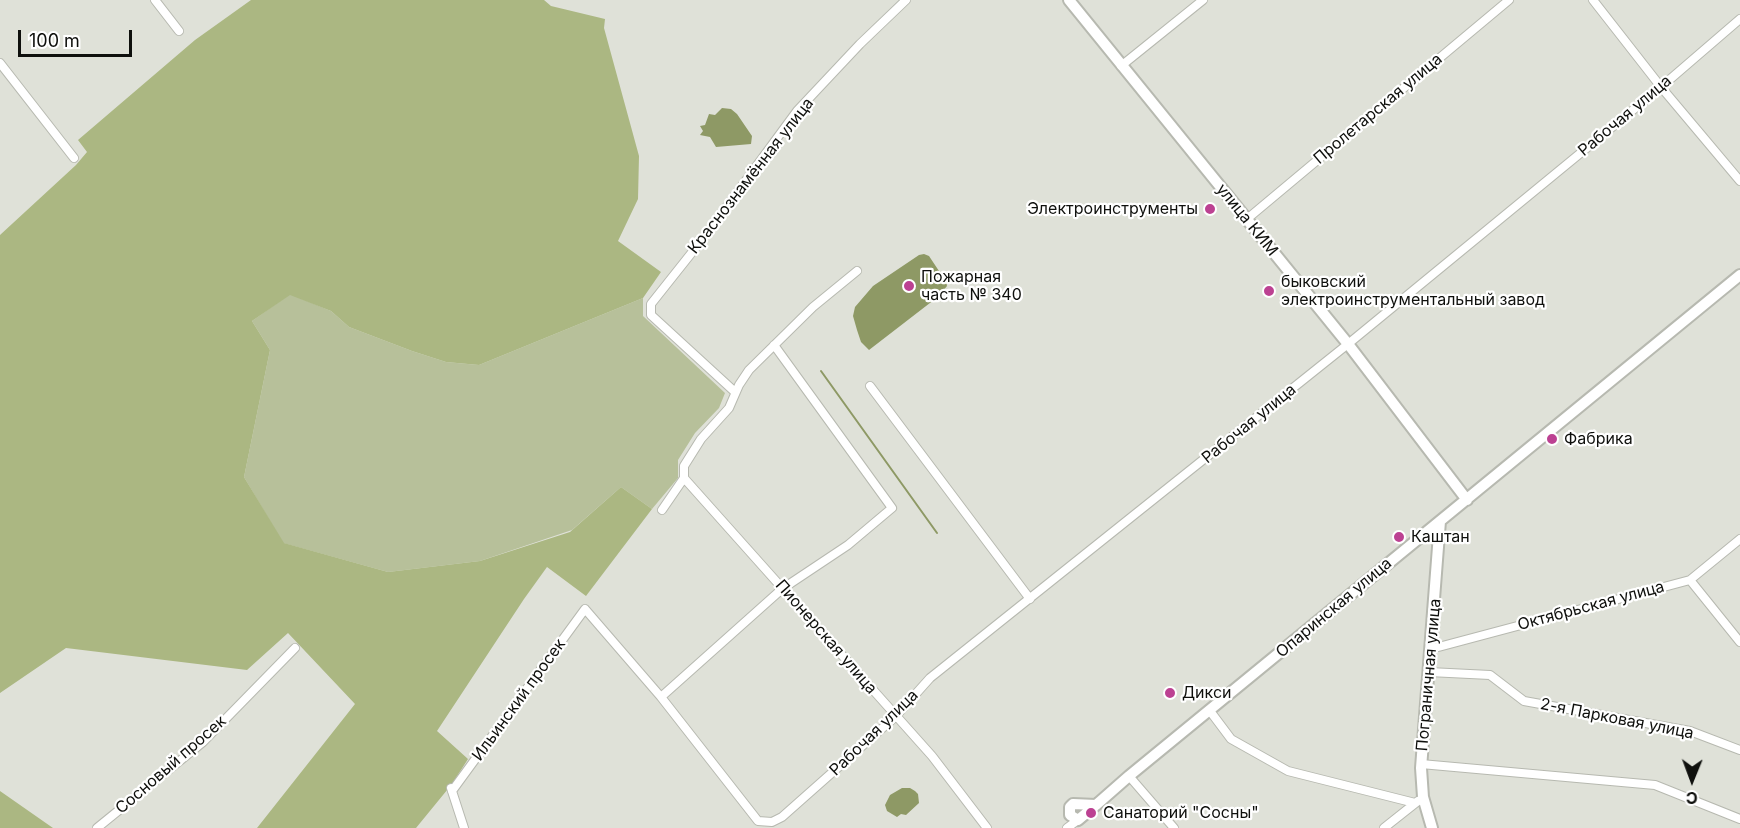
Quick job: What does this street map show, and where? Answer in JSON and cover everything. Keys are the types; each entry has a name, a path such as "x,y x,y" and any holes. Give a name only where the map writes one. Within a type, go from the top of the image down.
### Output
{"main road":[{"name":"улица КИМ","path":"1069,0 1348,344 1467,500"},
{"name":"Опаринская улица","path":"1078,820 1070,815 1070,807 1073,804 1096,805 1740,275"},
{"name":"Пограничная улица","path":"1432,828 1419,800 1440,521"}],"street":[{"path":"155,0 179,31"},
{"name":"Краснознамённая улица","path":"735,393 651,315 651,304 705,236 797,111 906,0"},
{"path":"1121,66 1203,0"},
{"name":"Пролетарская улица","path":"1246,219 1509,0"},
{"path":"1593,0 1661,87 1740,181"},
{"name":"Рабочая улица","path":"661,697 758,821 772,822 782,817 896,716 930,678 1348,344 1661,87 1740,19"},
{"path":"0,63 74,158"},
{"path":"662,510 684,477 684,465 701,439 729,408 749,370 813,307 858,271"},
{"path":"661,697 782,589 848,545 892,508 774,345"},
{"path":"870,386 1030,599"},
{"name":"Пионерская улица","path":"684,477 932,756 987,828"},
{"name":"Октябрьская улица","path":"1431,648 1690,580 1740,539"},
{"path":"1690,580 1740,642"},
{"name":"Ильинский просек","path":"465,828 452,790 585,609 661,697"},
{"name":"Сосновый просек","path":"96,828 203,742 295,648"},
{"name":"2-я Парковая улица","path":"1429,672 1490,675 1524,701 1690,730 1740,750"},
{"path":"1210,711 1232,739 1288,771 1419,800"},
{"path":"1421,764 1656,785 1740,819"},
{"path":"1129,776 1173,828"},
{"path":"1384,828 1419,800"},
{"path":"1067,828 1078,820"}],"shaded area":[{"path":"251,0 544,0 551,6 605,19 604,28 639,156 638,199 618,241 661,272 643,298 479,365 446,362 412,351 349,327 331,311 290,295 252,321 270,350 244,477 284,543 388,572 480,561 570,532 621,487 652,509 586,596 547,567 437,731 468,759 452,784 416,828 257,828 355,704 288,633 247,670 66,648 0,693 0,235 76,165 87,152 78,140 195,40"},
{"path":"722,108 731,109 737,114 752,136 751,144 716,147 710,137 700,135 703,131 700,126 705,125 709,114 715,115"},
{"path":"919,255 929,256 939,271 944,272 947,286 939,296 869,350 861,342 857,330 853,316 855,307 873,286"},
{"path":"290,294 331,311 349,327 412,351 446,362 479,365 643,298 643,316 725,393 719,408 695,433 678,460 678,478 652,509 621,487 572,530 480,561 388,572 283,543 244,477 270,350 252,321"},
{"path":"902,788 915,791 918,794 919,803 906,815 901,814 897,817 887,811 885,805 890,795"},
{"path":"0,791 53,828 0,828"}],"waterway":[{"path":"821,371 937,533"}],"place":[{"name":"Электроинструменты","path":"1210,209"},
{"name":"Пожарная часть № 340","path":"909,286"},
{"name":"быковский электроинструментальный завод","path":"1269,291"},
{"name":"Фабрика","path":"1552,439"},
{"name":"Каштан","path":"1399,537"},
{"name":"Дикси","path":"1170,693"},
{"name":"Санаторий \"Сосны\"","path":"1091,813"}]}
